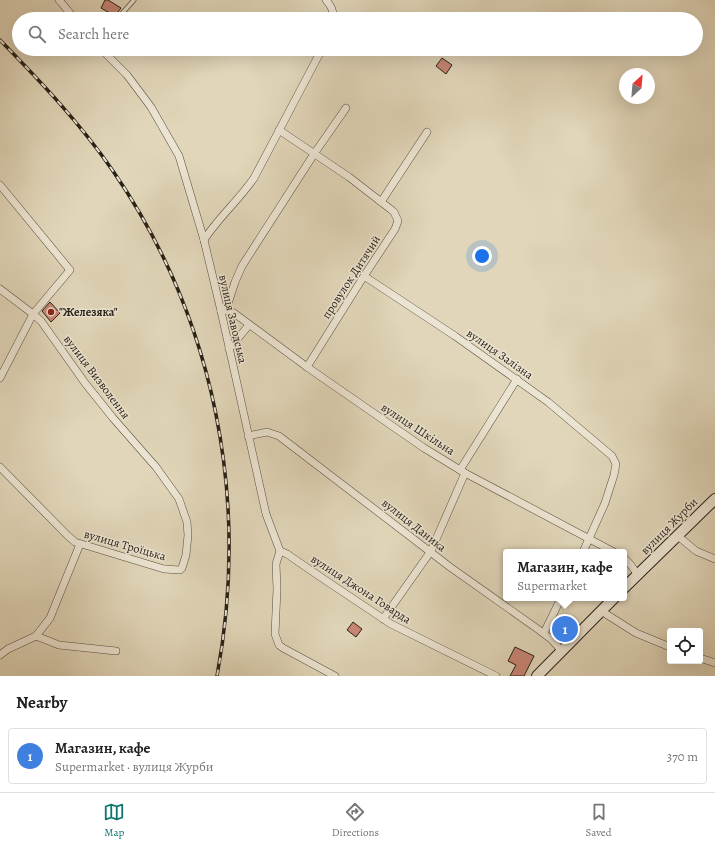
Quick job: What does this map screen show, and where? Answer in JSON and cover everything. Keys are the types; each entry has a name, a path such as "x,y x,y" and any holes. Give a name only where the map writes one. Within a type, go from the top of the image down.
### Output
{"street":[{"path":"59,0 69,12"},
{"path":"326,0 332,6 334,12"},
{"name":"вулиця Заводська","path":"108,56 127,75 151,107 179,156 223,310 229,349 266,514 280,551"},
{"path":"204,240 213,226 248,188 318,56"},
{"path":"223,310 242,266 314,154 346,108"},
{"path":"280,130 349,177 381,202 427,132"},
{"path":"0,185 70,270 34,314 0,378"},
{"name":"провулок Дитячий","path":"307,367 397,225 398,221 394,212 381,202"},
{"name":"вулиця Залізна","path":"364,276 517,379 548,402 609,452 615,460 616,467 610,490 589,539"},
{"name":"вулиця Визволення","path":"0,290 34,314 46,326 85,383 113,418 156,466 179,500 187,522 188,535 186,555 182,568 179,570"},
{"name":"вулиця Шкільна","path":"223,310 234,314 307,367 424,448 462,471 608,549"},
{"path":"229,349 249,325"},
{"path":"383,619 431,551 462,471 517,379"},
{"name":"вулиця Даника","path":"248,436 267,432 279,436 450,567 544,633 561,650"},
{"name":"вулиця Троїцька","path":"0,467 68,536 80,544 164,569 179,570"},
{"name":"вулиця Журби","path":"627,585 715,499"},
{"path":"678,536 696,552 715,559"},
{"path":"584,549 589,539"},
{"path":"0,655 8,649 36,636 50,618 80,544"},
{"path":"280,551 276,564 277,588 275,634 280,645 288,651 335,676"},
{"name":"вулиця Джона Говарда","path":"280,551 287,554 383,619 496,676"},
{"path":"627,561 638,575"},
{"path":"544,633 560,601"},
{"path":"537,676 611,601"},
{"path":"602,610 636,633 667,646"},
{"path":"36,636 59,645 116,651"},
{"path":"703,659 715,664"}],"lane":[{"path":"123,12 134,0"}],"building":[{"path":"105,0 108,0 121,8 118,12 108,12 101,8"},
{"path":"442,58 452,65 446,74 436,66"},
{"name":"\"Железяка\"","path":"50,302 60,313 51,322 42,311"},
{"path":"567,617 577,626 561,642 552,632"},
{"path":"353,622 362,629 356,637 347,630"},
{"path":"515,647 534,656 524,676 510,676 516,665 508,661"}],"railway":[{"path":"0,40 12,53"},
{"path":"15,56 73,119 113,171 148,228 177,287 199,349 216,413 225,477 229,543 226,610 217,676"}],"place":[{"name":"\"Железяка\"","path":"51,312"},
{"name":"Магазин, кафе","path":"565,629"}]}
